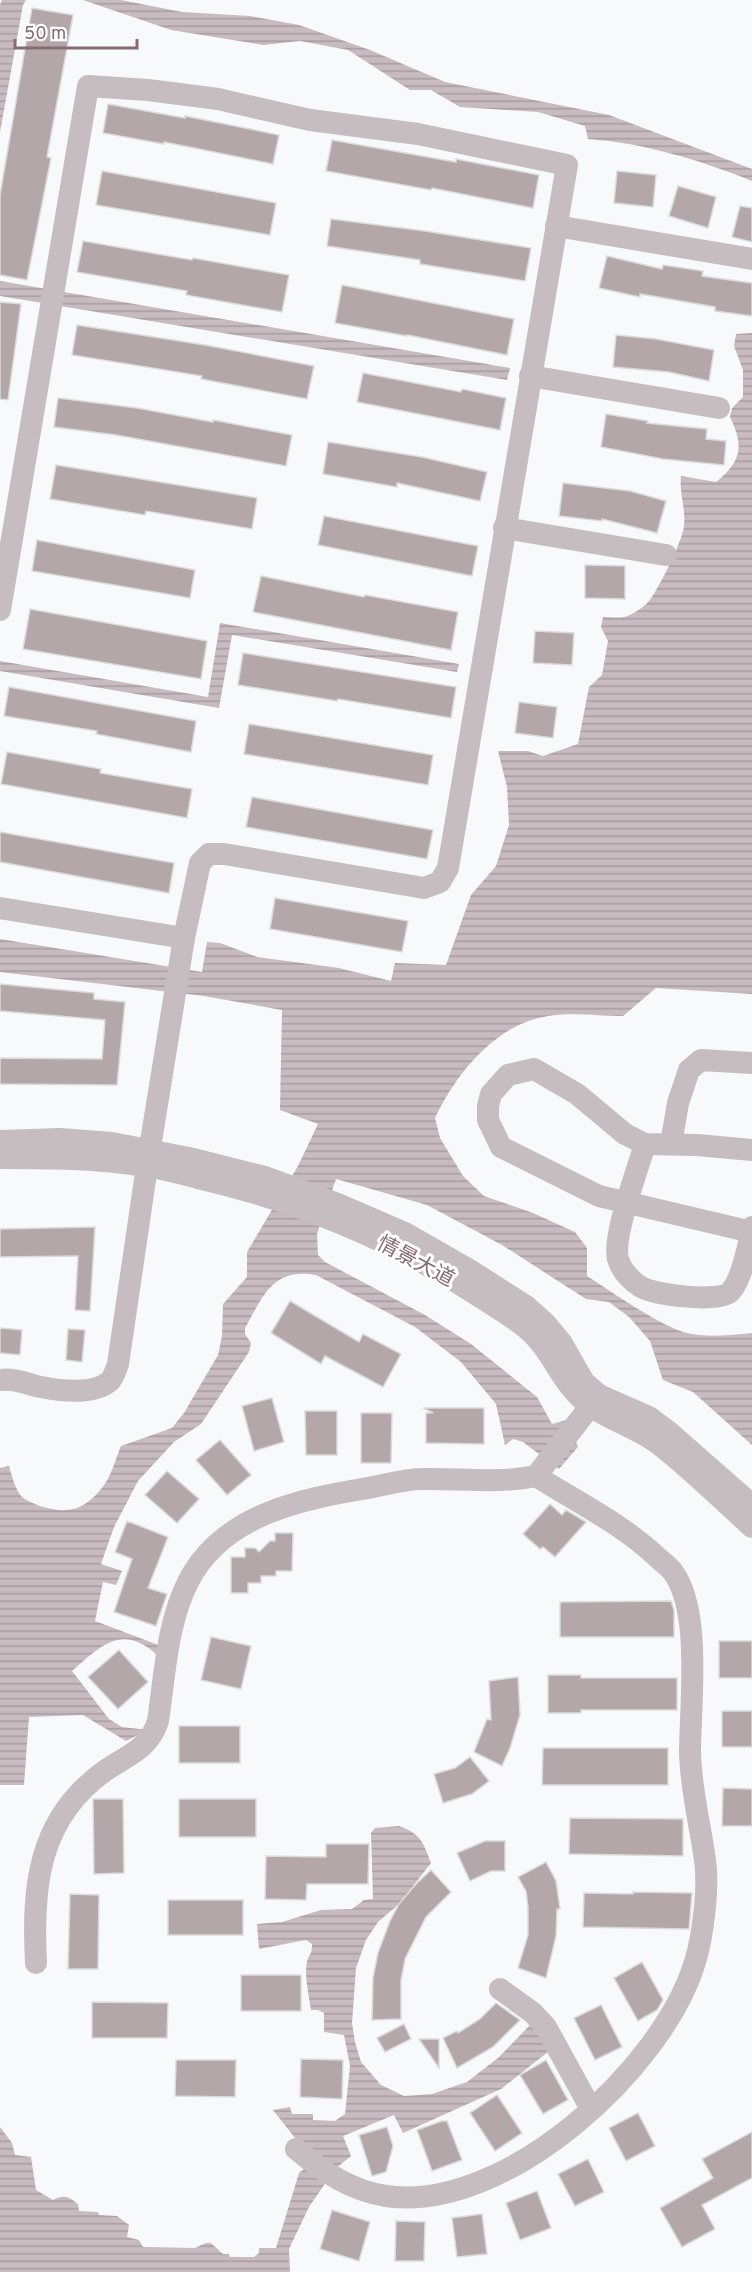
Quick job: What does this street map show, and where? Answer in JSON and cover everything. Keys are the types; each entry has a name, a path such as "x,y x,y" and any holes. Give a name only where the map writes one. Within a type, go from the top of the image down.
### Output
{"street":[{"path":"0,610 88,86 148,90 218,99 310,120 418,134 567,165 448,868 440,882 424,888 224,854 209,854 201,863 182,947 118,1364 111,1380 98,1388 73,1390 41,1387 12,1379 0,1380"},
{"path":"556,226 752,259"},
{"path":"530,376 719,408"},
{"path":"504,528 666,555"},
{"path":"0,908 182,947"},
{"path":"671,1144 678,1103 689,1070 701,1060 752,1063"},
{"path":"645,1144 628,1202 620,1223 617,1258 625,1276 643,1288 688,1297 715,1298 730,1292 742,1268 752,1230 628,1202 599,1196 501,1147 488,1120 491,1094 508,1075 534,1069 577,1094 625,1134 645,1144 752,1150"},
{"name":"情景大道","path":"0,1140 112,1143 148,1158 263,1185 405,1233 526,1306 546,1324 561,1342 584,1382 589,1407"},
{"name":"情景大道","path":"0,1158 148,1158"},
{"path":"36,1963 35,1896 40,1865 48,1841 60,1816 83,1788 144,1746 154,1735 177,1608 190,1579 209,1552 235,1529 266,1513 316,1497 420,1479 516,1480 540,1471 589,1407"},
{"name":"情景大道","path":"589,1407 649,1417 752,1505"},
{"name":"情景大道","path":"589,1407 637,1430 660,1445 752,1527"},
{"path":"297,2149 325,2172 343,2182 387,2196 407,2198 439,2196 472,2185 515,2165 568,2130 591,2109 635,2064 661,2032 688,1980 699,1946 702,1927 706,1862 692,1793 690,1751 693,1671 684,1597 673,1572 650,1550 540,1471"},
{"path":"500,1989 533,2013 546,2027 591,2109"}],"shaded area":[{"path":"2,0 26,0 23,5 0,132 0,5"},
{"path":"83,0 121,0 182,12 250,16 299,25 370,50 445,82 609,115 752,169 752,181 672,154 630,144 588,139 585,126 538,112 460,107 431,90 410,90 348,50 300,41 263,45 171,30"},
{"path":"0,281 510,368 507,380 0,296"},
{"path":"752,333 752,994 656,988 623,1016 565,1014 529,1021 495,1040 480,1053 455,1084 435,1118 440,1138 463,1176 484,1196 533,1213 575,1232 587,1248 587,1276 636,1308 687,1333 720,1336 752,1333 752,1445 693,1392 663,1380 650,1341 629,1317 609,1302 586,1299 502,1245 427,1205 336,1179 317,1234 318,1255 325,1262 425,1315 471,1344 537,1397 552,1424 567,1420 578,1447 559,1469 523,1442 513,1439 505,1445 496,1404 461,1362 415,1327 316,1275 289,1275 279,1280 264,1295 245,1328 245,1334 251,1343 249,1352 201,1424 174,1442 138,1481 114,1527 101,1564 122,1571 116,1585 103,1582 95,1621 161,1646 156,1654 132,1640 121,1639 102,1647 72,1671 109,1719 122,1727 148,1730 126,1741 83,1715 29,1717 24,1785 0,1785 0,1468 9,1466 17,1491 22,1497 41,1506 68,1510 82,1506 95,1496 110,1474 121,1446 172,1428 184,1413 218,1355 222,1336 223,1304 247,1277 247,1252 298,1166 318,1124 280,1110 282,1010 204,996 0,972 0,939 202,972 207,942 220,943 257,957 339,968 391,981 395,963 446,965 471,895 496,866 509,825 507,787 498,751 528,751 543,756 578,744 589,687 602,675 608,641 601,627 603,617 627,616 647,603 658,587 683,533 681,476 716,482 736,460 739,445 730,417 732,408 743,397 743,370 734,346 736,334"},
{"path":"220,623 459,664 457,672 232,635 219,708 0,671 0,661 208,697"},
{"path":"399,1826 417,1836 426,1849 431,1863 399,1904 378,1922 366,1940 356,1968 352,2023 361,2062 381,2085 404,2096 432,2094 467,2082 498,2058 532,2023 563,2040 501,2089 403,2133 394,2115 343,2136 351,2156 335,2169 309,2207 289,2249 290,2272 0,2272 0,2127 12,2143 15,2155 31,2157 36,2190 53,2200 60,2197 69,2198 78,2204 79,2211 117,2216 129,2225 127,2237 139,2240 143,2247 195,2248 211,2243 223,2254 229,2254 230,2257 254,2257 259,2253 259,2248 276,2248 299,2173 304,2169 299,2143 273,2110 290,2107 292,2114 313,2114 313,2120 335,2121 345,2114 350,2066 344,2035 324,2032 324,2013 311,2010 306,1973 312,1944 306,1940 259,1949 257,1924 282,1922 321,1910 352,1909 364,1900 373,1899 371,1833 375,1828"}],"building":[{"path":"32,8 73,15 47,157 51,158 27,280 0,275 0,195"},
{"path":"108,104 185,118 185,116 279,135 273,164 164,142 164,144 103,133"},
{"path":"332,140 456,162 456,159 539,175 533,208 432,188 431,190 326,171"},
{"path":"102,171 276,203 270,235 96,205"},
{"path":"617,171 656,175 653,207 614,203"},
{"path":"678,186 716,197 708,228 669,216"},
{"path":"740,206 752,208 752,242 732,237"},
{"path":"331,219 531,248 525,281 420,264 420,260 327,246"},
{"path":"83,241 289,275 282,312 186,295 187,291 77,272"},
{"path":"607,256 662,269 663,265 703,271 702,276 752,283 752,316 715,311 715,307 640,294 640,297 599,288"},
{"path":"342,285 514,319 507,355 335,323"},
{"path":"0,302 21,304 8,400 0,399"},
{"path":"77,325 205,345 314,366 307,399 201,379 202,376 72,355"},
{"path":"616,335 656,339 714,350 709,381 669,372 613,367"},
{"path":"363,373 461,392 462,389 506,398 500,430 357,402"},
{"path":"58,398 137,408 213,422 213,420 292,435 286,466 116,435 54,427"},
{"path":"606,414 648,421 647,423 707,429 706,439 726,441 724,465 663,459 601,447"},
{"path":"328,442 422,457 487,472 480,501 397,483 397,487 323,474"},
{"path":"56,465 257,498 252,529 146,511 145,515 50,499"},
{"path":"563,483 630,491 666,501 657,533 602,519 602,521 559,516"},
{"path":"324,516 478,546 472,576 318,545"},
{"path":"37,540 195,570 190,598 32,571"},
{"path":"585,565 625,566 625,599 585,598"},
{"path":"261,576 364,597 365,595 458,612 451,650 253,612"},
{"path":"30,609 207,641 201,679 23,649"},
{"path":"535,631 574,633 572,665 533,663"},
{"path":"243,653 456,687 451,718 238,685"},
{"path":"9,687 196,721 191,752 96,734 97,731 4,716"},
{"path":"519,702 557,707 553,738 515,733"},
{"path":"249,724 433,755 428,785 244,754"},
{"path":"7,752 101,769 100,773 192,789 187,818 1,784"},
{"path":"252,797 433,830 427,859 246,827"},
{"path":"0,832 174,863 169,893 0,862"},
{"path":"275,898 408,921 402,952 270,929"},
{"path":"0,984 94,993 94,999 125,1002 117,1085 0,1084 0,1058 102,1059 105,1020 0,1011"},
{"path":"95,1227 90,1311 75,1310 78,1256 0,1257 0,1229"},
{"path":"290,1301 359,1342 363,1334 401,1354 383,1387 325,1356 321,1364 271,1333"},
{"path":"0,1328 22,1330 20,1355 0,1353"},
{"path":"68,1329 85,1330 82,1362 66,1360"},
{"path":"272,1398 284,1442 254,1451 242,1406"},
{"path":"423,1408 484,1408 484,1444 426,1443 426,1413 433,1413"},
{"path":"305,1411 337,1411 337,1455 306,1455"},
{"path":"361,1413 392,1413 391,1463 361,1463"},
{"path":"220,1440 251,1475 227,1495 196,1460"},
{"path":"167,1471 199,1499 177,1523 145,1495"},
{"path":"550,1504 562,1515 566,1510 586,1522 555,1557 543,1547 540,1549 523,1534"},
{"path":"127,1521 168,1537 148,1588 167,1594 156,1626 114,1612 132,1559 115,1552"},
{"path":"275,1533 293,1533 292,1571 276,1571 276,1576 261,1576 261,1583 248,1583 248,1593 231,1593 231,1557 245,1557 245,1548 255,1548 259,1552 270,1541 275,1541"},
{"path":"671,1601 674,1610 674,1637 560,1637 560,1602"},
{"path":"211,1637 251,1646 241,1689 201,1680"},
{"path":"719,1641 752,1641 752,1678 719,1678"},
{"path":"119,1650 148,1682 118,1709 88,1677"},
{"path":"548,1675 581,1675 581,1678 677,1678 677,1710 581,1710 581,1713 548,1713"},
{"path":"518,1677 520,1715 502,1766 474,1752 487,1719 491,1720 489,1681"},
{"path":"722,1711 752,1711 752,1747 722,1747"},
{"path":"179,1726 240,1726 240,1763 179,1763"},
{"path":"543,1748 668,1748 668,1785 542,1785"},
{"path":"470,1757 489,1781 472,1794 443,1803 434,1774 455,1768"},
{"path":"723,1788 752,1789 752,1826 722,1826"},
{"path":"93,1799 123,1799 124,1873 94,1874"},
{"path":"179,1799 256,1799 256,1837 179,1837"},
{"path":"570,1818 683,1819 683,1856 569,1854"},
{"path":"485,1841 505,1841 505,1871 491,1871 470,1881 457,1853"},
{"path":"326,1844 369,1844 368,1884 307,1884 306,1900 265,1899 266,1856 326,1857"},
{"path":"546,1862 556,1881 560,1909 557,1909 556,1936 546,1978 518,1968 528,1935 528,1907 526,1891 518,1877"},
{"path":"431,1870 451,1892 426,1917 405,1959 401,1980 401,2019 372,2020 373,1978 378,1953 390,1921 399,1904"},
{"path":"633,1892 692,1893 689,1929 583,1927 584,1893 633,1894"},
{"path":"70,1894 99,1895 98,1969 68,1969"},
{"path":"168,1900 243,1900 243,1935 168,1935"},
{"path":"642,1962 663,2000 657,2010 638,2021 614,1978"},
{"path":"241,1975 301,1975 301,2011 241,2011"},
{"path":"92,2002 168,2003 167,2038 92,2038"},
{"path":"496,2003 520,2020 493,2047 457,2068 443,2038 457,2031 458,2033 480,2019"},
{"path":"601,2005 622,2047 595,2060 574,2018"},
{"path":"404,2024 411,2039 385,2052 377,2038"},
{"path":"419,2039 439,2039 439,2068"},
{"path":"301,2059 343,2060 342,2099 300,2097"},
{"path":"176,2060 236,2060 235,2097 175,2096"},
{"path":"546,2060 568,2100 543,2114 520,2075"},
{"path":"497,2095 522,2133 495,2151 470,2113"},
{"path":"638,2113 655,2146 626,2161 609,2128"},
{"path":"447,2121 462,2160 432,2171 417,2130"},
{"path":"387,2127 393,2146 386,2172 372,2176 359,2135"},
{"path":"752,2132 752,2178 702,2205 715,2229 682,2247 660,2208 713,2178 702,2159"},
{"path":"588,2159 604,2192 575,2206 558,2174"},
{"path":"537,2191 551,2228 520,2240 506,2203"},
{"path":"332,2210 370,2222 359,2261 320,2249"},
{"path":"482,2214 487,2254 457,2257 452,2218"},
{"path":"396,2221 425,2222 424,2261 395,2261"}]}
